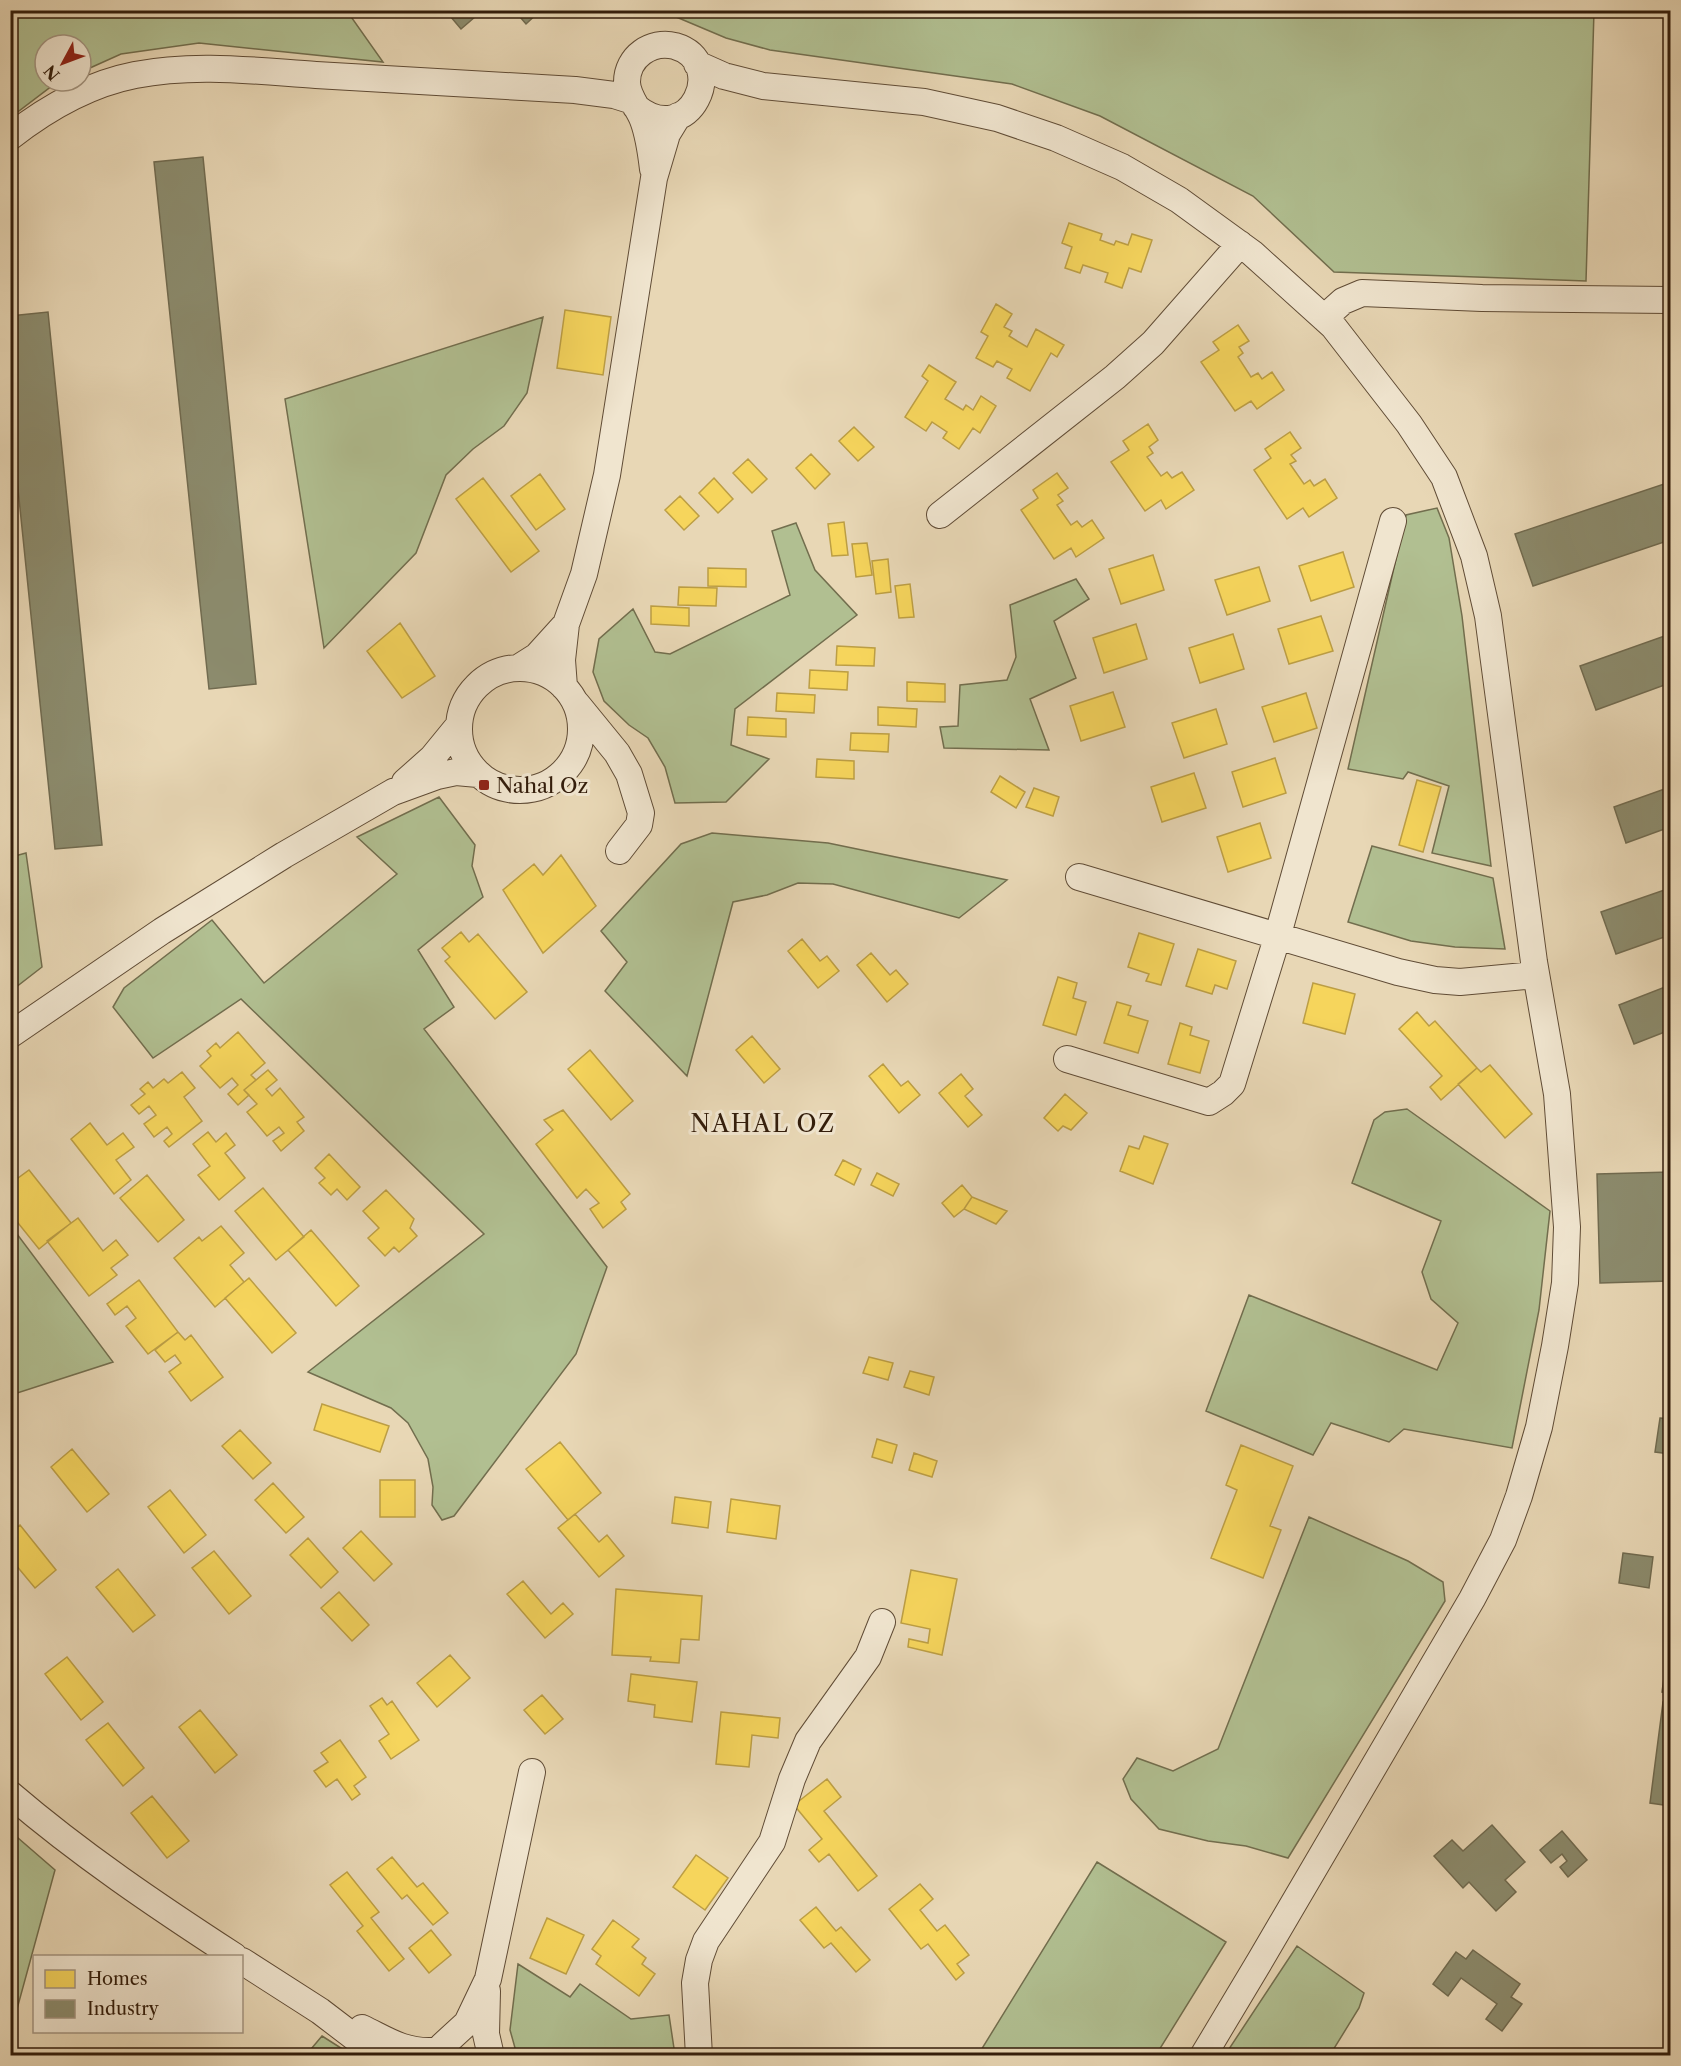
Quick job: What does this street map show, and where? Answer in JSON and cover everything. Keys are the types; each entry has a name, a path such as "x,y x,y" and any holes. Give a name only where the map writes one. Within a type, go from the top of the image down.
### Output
{"street":[{"path":"619,851 639,825 641,813 626,768 617,753 570,695 555,678 543,672 518,668 504,670 490,676 478,684 465,703 459,725 459,740 464,754 478,774 495,786 509,790 538,789 561,776 573,760 581,740 582,727 570,695 562,660 567,624 598,522 654,178 667,134 698,98 702,87 697,64 690,55 680,48 669,45 656,45 644,50 629,70 627,83 630,96 648,137 654,178"},
{"path":"697,64 724,76 763,86 924,102 1006,121 1056,138 1122,167 1179,200 1240,244 1333,326 1409,424 1444,477 1474,556 1488,616 1536,975 1557,1094 1568,1227 1565,1283 1555,1346 1539,1427 1519,1496 1503,1540 1472,1599 1203,2055"},
{"path":"10,137 61,102 95,87 133,75 165,70 198,68 575,90 614,95 635,104 646,115 659,119 671,119 728,91 763,86"},
{"path":"575,90 604,86 629,70"},
{"path":"940,515 1115,377 1153,343 1240,244"},
{"path":"1324,318 1342,301 1362,293 1482,298 1671,300"},
{"path":"1067,1059 1209,1102 1232,1084 1277,938 1393,521"},
{"path":"518,668 537,656 567,624"},
{"path":"393,792 432,758 459,725"},
{"path":"573,760 591,758 626,768"},
{"path":"10,1035 162,931 284,855 393,792 437,776 456,772 478,774"},
{"path":"1079,878 1277,938 1435,980 1460,982 1536,975"},
{"path":"699,2055 695,1983 699,1960 706,1941 772,1842 792,1779 808,1741 868,1657 882,1622"},
{"path":"491,2055 486,2034 488,1979 532,1772"},
{"path":"10,1794 127,1885 232,1955"},
{"path":"243,1962 320,2011 379,2055"},
{"path":"434,2051 467,2023 488,1979"},
{"path":"320,2011 363,2028 404,2049 434,2051 454,2043 476,2048 486,2055"}],"green space":[{"path":"11,10 347,11 383,62 199,43 121,54 93,67 93,33 33,33 33,93 43,93 11,117"},
{"path":"662,11 1594,11 1586,281 1334,272 1253,196 1100,116 1012,84 770,50 726,38"},
{"path":"543,317 527,393 504,426 473,449 446,475 416,553 324,648 285,399"},
{"path":"1437,508 1449,538 1462,616 1491,866 1432,853 1449,786 1408,772 1403,779 1348,769 1406,515"},
{"path":"796,523 815,570 857,615 735,709 731,745 769,759 726,802 675,803 665,767 648,738 629,725 604,701 593,672 599,639 633,609 655,652 670,654 790,595 772,531"},
{"path":"1076,579 1089,599 1054,621 1076,678 1030,699 1049,750 944,748 940,727 958,726 960,685 1007,680 1016,657 1010,605"},
{"path":"439,797 475,845 472,866 483,897 418,950 454,1007 424,1029 607,1267 576,1354 454,1516 442,1520 432,1505 433,1487 428,1459 408,1423 391,1408 308,1372 484,1234 241,999 153,1058 113,1007 124,988 212,920 264,983 397,874 357,837"},
{"path":"712,833 828,843 1007,880 959,918 833,884 798,883 767,895 733,902 687,1076 605,991 627,962 601,931 681,844"},
{"path":"1372,846 1493,878 1505,949 1455,947 1411,941 1348,922"},
{"path":"26,853 42,967 11,991 11,857"},
{"path":"1407,1109 1550,1211 1539,1310 1512,1448 1404,1429 1389,1442 1331,1423 1313,1455 1206,1411 1249,1295 1437,1370 1458,1323 1431,1299 1422,1272 1441,1221 1352,1183 1374,1120 1385,1112"},
{"path":"11,1226 113,1362 11,1395"},
{"path":"1309,1517 1408,1561 1443,1582 1445,1601 1288,1858 1246,1846 1208,1841 1159,1829 1131,1799 1123,1779 1137,1758 1173,1771 1218,1749"},
{"path":"10,1831 55,1870 17,2009 14,2056 10,2055"},
{"path":"1097,1862 1226,1942 1156,2055 978,2055"},
{"path":"1297,1946 1364,1993 1359,2008 1330,2055 1225,2055"},
{"path":"518,1964 570,1997 580,1984 631,2019 669,2015 675,2055 517,2055 510,2030"},
{"path":"322,2036 352,2055 306,2055"}],"building: Homes":[{"path":"1069,223 1102,234 1100,240 1114,245 1116,241 1128,245 1132,234 1152,240 1141,272 1129,268 1122,288 1105,282 1108,273 1083,265 1080,273 1065,268 1072,247 1062,243"},
{"path":"996,304 1012,314 1004,327 1012,331 1009,336 1027,347 1036,329 1064,345 1057,357 1051,353 1030,391 1007,378 1012,369 997,361 993,367 976,358 988,336 981,332"},
{"path":"565,310 611,317 603,375 557,368"},
{"path":"1238,325 1249,341 1239,347 1243,353 1238,357 1251,377 1258,373 1262,379 1272,372 1284,390 1257,409 1251,401 1235,411 1201,362 1219,350 1213,342"},
{"path":"929,365 956,382 945,399 963,410 966,405 973,410 981,396 996,406 980,433 973,428 959,449 943,438 947,432 932,422 926,431 905,417 928,381 922,376"},
{"path":"1148,424 1158,440 1149,447 1153,453 1147,457 1161,476 1167,472 1172,478 1182,472 1194,490 1166,509 1161,500 1145,511 1111,462 1129,450 1123,441"},
{"path":"854,427 874,447 858,461 839,441"},
{"path":"1290,432 1301,448 1291,455 1296,461 1290,464 1304,484 1310,480 1314,486 1325,479 1337,498 1309,517 1303,508 1287,519 1254,470 1271,458 1265,449"},
{"path":"811,454 830,474 815,489 796,468"},
{"path":"748,459 767,479 752,493 733,473"},
{"path":"1057,473 1068,488 1058,495 1063,501 1057,505 1071,525 1077,521 1082,527 1092,520 1104,538 1076,557 1071,548 1054,559 1021,510 1038,498 1033,490"},
{"path":"540,474 565,509 536,530 511,496"},
{"path":"483,478 539,551 511,572 456,499"},
{"path":"714,478 733,499 718,513 699,493"},
{"path":"680,496 699,516 684,530 665,510"},
{"path":"844,522 848,555 832,556 828,524"},
{"path":"867,543 872,575 856,577 852,544"},
{"path":"1343,552 1354,587 1311,601 1299,566"},
{"path":"1153,555 1164,590 1121,604 1109,569"},
{"path":"888,559 891,592 876,594 872,561"},
{"path":"1259,567 1270,601 1227,615 1215,580"},
{"path":"708,568 746,569 746,587 708,586"},
{"path":"910,584 914,617 899,618 895,586"},
{"path":"679,587 717,588 716,606 678,605"},
{"path":"651,606 689,608 689,626 651,624"},
{"path":"1321,616 1333,651 1289,664 1278,629"},
{"path":"400,623 435,676 402,698 367,651"},
{"path":"1136,624 1147,659 1104,673 1093,638"},
{"path":"1233,634 1244,669 1200,683 1189,648"},
{"path":"837,646 875,648 874,666 836,665"},
{"path":"810,670 848,672 847,690 809,688"},
{"path":"907,682 945,684 945,702 907,701"},
{"path":"1113,692 1125,727 1081,741 1070,706"},
{"path":"777,693 815,695 814,713 776,711"},
{"path":"1306,693 1317,728 1274,742 1262,707"},
{"path":"878,707 917,709 916,727 878,725"},
{"path":"1216,709 1227,744 1184,758 1172,723"},
{"path":"748,717 786,719 786,737 747,735"},
{"path":"851,733 889,734 888,752 850,750"},
{"path":"1275,758 1286,793 1243,807 1232,772"},
{"path":"817,759 854,761 854,779 816,777"},
{"path":"1194,773 1206,808 1162,822 1151,787"},
{"path":"1000,776 1025,792 1016,808 991,792"},
{"path":"1417,780 1441,787 1423,852 1399,845"},
{"path":"1034,788 1059,797 1053,816 1026,807"},
{"path":"1260,823 1271,858 1228,872 1217,837"},
{"path":"561,855 596,906 543,953 503,890 534,864 543,875"},
{"path":"461,932 469,942 478,934 527,992 495,1019 445,961 450,957 442,948"},
{"path":"1139,933 1174,944 1161,985 1146,981 1149,974 1128,967"},
{"path":"802,939 820,961 827,956 839,971 818,988 788,951"},
{"path":"1198,949 1236,961 1227,989 1215,985 1212,994 1186,986"},
{"path":"871,953 890,975 896,970 908,984 887,1002 857,965"},
{"path":"1058,977 1077,983 1073,998 1086,1002 1076,1035 1043,1025"},
{"path":"1313,983 1355,994 1345,1034 1303,1023"},
{"path":"1117,1002 1131,1006 1128,1015 1148,1021 1138,1053 1104,1043"},
{"path":"1417,1012 1429,1026 1435,1021 1477,1068 1441,1100 1430,1087 1442,1076 1399,1029"},
{"path":"1180,1023 1192,1027 1190,1035 1209,1041 1200,1073 1168,1064"},
{"path":"238,1032 265,1063 251,1075 256,1080 244,1090 249,1095 238,1105 228,1094 238,1085 232,1078 220,1088 200,1066 211,1056 207,1051 216,1043 220,1048"},
{"path":"752,1036 780,1069 764,1083 736,1050"},
{"path":"590,1050 633,1101 611,1120 568,1069"},
{"path":"883,1064 901,1086 908,1081 920,1095 899,1113 869,1076"},
{"path":"1490,1065 1532,1114 1505,1138 1458,1084 1477,1068 1481,1072"},
{"path":"268,1070 277,1080 266,1089 272,1096 280,1088 304,1117 297,1122 304,1131 281,1151 273,1141 284,1133 279,1127 267,1136 247,1112 257,1104 244,1090"},
{"path":"182,1072 195,1088 184,1097 202,1121 169,1147 164,1141 172,1134 167,1127 154,1137 144,1124 156,1115 149,1106 139,1114 131,1105 145,1094 140,1089 148,1082 153,1088 164,1079 168,1083"},
{"path":"961,1074 973,1089 965,1096 982,1115 968,1127 939,1093"},
{"path":"1065,1094 1087,1113 1071,1130 1063,1126 1058,1131 1044,1118"},
{"path":"563,1110 630,1194 621,1202 626,1209 603,1228 590,1209 599,1203 586,1189 577,1198 536,1144 553,1130 544,1120"},
{"path":"90,1123 107,1145 123,1133 134,1147 116,1160 131,1180 114,1194 71,1139"},
{"path":"208,1132 216,1142 226,1133 235,1145 225,1153 245,1178 219,1200 198,1175 210,1166 193,1144"},
{"path":"1144,1136 1168,1144 1153,1184 1120,1171 1129,1146 1139,1149"},
{"path":"329,1154 360,1187 347,1200 337,1189 331,1195 319,1183 325,1178 315,1168"},
{"path":"843,1160 861,1169 854,1185 835,1175"},
{"path":"29,1170 71,1223 39,1249 10,1213 10,1184"},
{"path":"877,1173 899,1184 893,1196 871,1185"},
{"path":"147,1175 184,1220 158,1242 120,1198"},
{"path":"962,1185 972,1197 964,1209 954,1217 942,1203"},
{"path":"263,1188 304,1237 276,1260 235,1211"},
{"path":"386,1190 414,1219 410,1228 417,1236 399,1252 394,1247 385,1256 368,1238 379,1228 363,1211"},
{"path":"972,1197 1007,1211 996,1224 964,1209"},
{"path":"78,1218 103,1251 116,1240 128,1255 111,1268 117,1275 89,1296 47,1241"},
{"path":"221,1226 244,1253 230,1265 244,1282 215,1307 174,1258 199,1237 202,1241"},
{"path":"311,1230 359,1286 336,1306 288,1250"},
{"path":"249,1278 296,1333 272,1353 225,1298"},
{"path":"139,1280 178,1332 148,1354 126,1326 136,1318 127,1306 115,1315 107,1304"},
{"path":"178,1332 185,1340 191,1335 223,1377 191,1401 169,1372 181,1363 175,1355 165,1362 155,1350"},
{"path":"869,1357 893,1363 888,1380 863,1373"},
{"path":"910,1371 934,1377 929,1395 904,1387"},
{"path":"322,1404 389,1426 380,1452 314,1430"},
{"path":"240,1430 271,1463 253,1479 222,1446"},
{"path":"877,1439 897,1445 892,1463 872,1457"},
{"path":"560,1442 601,1493 568,1520 526,1469"},
{"path":"1241,1445 1293,1466 1270,1526 1281,1530 1263,1578 1211,1558 1237,1490 1226,1485"},
{"path":"72,1449 109,1494 87,1512 51,1467"},
{"path":"914,1453 937,1461 932,1477 909,1470"},
{"path":"380,1480 415,1480 415,1517 380,1517"},
{"path":"273,1483 304,1517 286,1533 255,1500"},
{"path":"170,1490 206,1535 184,1553 148,1507"},
{"path":"675,1497 711,1502 708,1528 672,1523"},
{"path":"731,1499 780,1506 776,1539 727,1532"},
{"path":"575,1514 599,1542 607,1535 624,1556 599,1577 558,1528"},
{"path":"20,1525 56,1570 35,1588 10,1558 10,1533"},
{"path":"361,1531 392,1564 374,1581 343,1548"},
{"path":"308,1538 338,1572 321,1588 290,1555"},
{"path":"214,1551 251,1596 229,1614 192,1568"},
{"path":"118,1569 155,1615 133,1632 96,1587"},
{"path":"911,1570 957,1579 942,1655 908,1647 909,1639 928,1643 930,1629 901,1623"},
{"path":"523,1581 551,1614 563,1603 573,1614 545,1638 507,1594"},
{"path":"616,1589 702,1596 699,1640 681,1639 679,1663 650,1661 651,1657 612,1655"},
{"path":"339,1592 369,1625 352,1641 321,1608"},
{"path":"450,1655 470,1678 437,1707 417,1683"},
{"path":"67,1657 103,1702 81,1720 45,1674"},
{"path":"631,1674 697,1682 692,1722 654,1717 655,1705 628,1701"},
{"path":"542,1695 563,1719 545,1734 524,1710"},
{"path":"382,1698 387,1705 392,1701 419,1740 391,1759 379,1741 389,1734 370,1706"},
{"path":"200,1710 237,1755 215,1773 179,1727"},
{"path":"721,1712 780,1718 778,1738 752,1735 749,1767 716,1764"},
{"path":"108,1723 144,1768 123,1786 86,1740"},
{"path":"340,1740 366,1777 354,1786 360,1794 352,1800 337,1779 326,1787 314,1771 328,1762 321,1753"},
{"path":"827,1779 841,1797 824,1811 877,1876 858,1891 829,1854 819,1862 809,1850 822,1839 794,1805"},
{"path":"152,1796 189,1841 167,1858 131,1813"},
{"path":"696,1855 728,1878 705,1910 673,1887"},
{"path":"392,1857 417,1887 423,1883 448,1913 433,1925 407,1895 402,1899 377,1869"},
{"path":"347,1872 379,1912 371,1918 404,1959 389,1971 357,1931 363,1926 330,1885"},
{"path":"920,1884 933,1899 920,1910 937,1931 945,1925 969,1955 957,1964 964,1973 956,1980 928,1944 921,1949 889,1909"},
{"path":"816,1907 836,1931 841,1927 870,1960 856,1972 831,1943 824,1948 800,1920"},
{"path":"547,1918 584,1935 566,1974 530,1958"},
{"path":"613,1920 639,1939 632,1947 646,1958 642,1964 655,1974 639,1996 596,1964 601,1956 592,1949"},
{"path":"431,1930 451,1955 429,1973 409,1948"}],"building: Industry":[{"path":"445,10 483,10 461,29"},
{"path":"514,10 541,10 526,24"},
{"path":"203,157 256,684 209,689 154,162"},
{"path":"48,312 102,845 55,849 10,411 10,316"},
{"path":"1670,482 1670,540 1533,586 1515,534"},
{"path":"1670,634 1670,683 1596,710 1580,666"},
{"path":"1670,787 1670,827 1626,843 1614,807"},
{"path":"1670,888 1670,935 1616,954 1601,912"},
{"path":"1670,985 1670,1030 1634,1044 1619,1005"},
{"path":"1670,1172 1670,1281 1600,1283 1597,1174"},
{"path":"1660,1418 1670,1419 1670,1454 1655,1452"},
{"path":"1623,1553 1653,1557 1649,1588 1619,1583"},
{"path":"1670,1634 1670,1693 1662,1692"},
{"path":"1663,1702 1670,1703 1670,1806 1650,1803"},
{"path":"1492,1825 1525,1862 1505,1880 1516,1892 1496,1911 1469,1882 1463,1888 1434,1856 1452,1840 1463,1851"},
{"path":"1562,1831 1587,1860 1568,1877 1560,1867 1567,1861 1562,1854 1551,1863 1540,1850"},
{"path":"1473,1950 1520,1984 1511,1997 1522,2004 1502,2031 1486,2019 1497,2004 1461,1978 1448,1996 1433,1984 1456,1952 1466,1959"}],"place":[{"name":"Nahal Oz","path":"484,785"}],"district":[{"name":"NAHAL OZ","path":"763,1123"}]}
